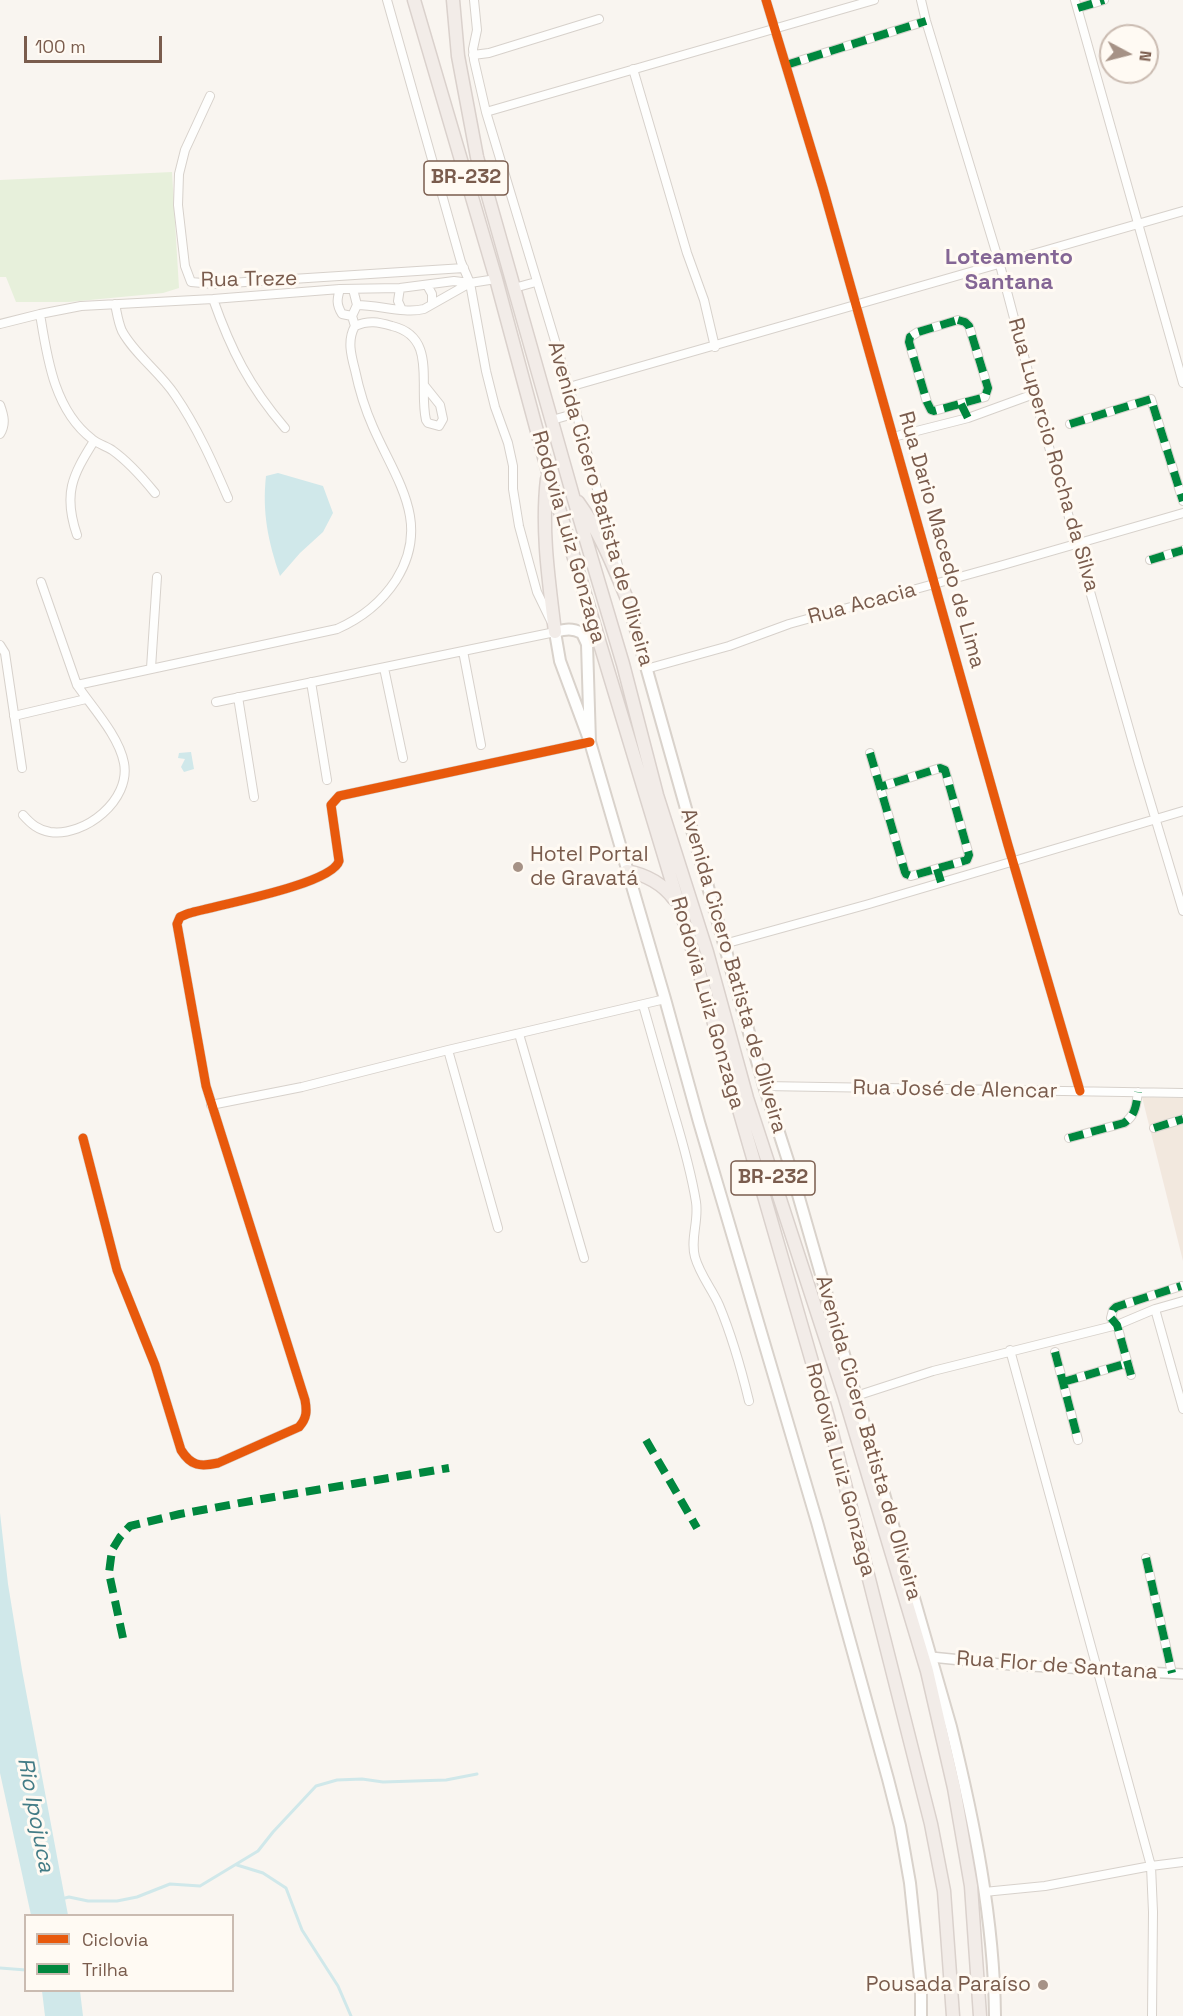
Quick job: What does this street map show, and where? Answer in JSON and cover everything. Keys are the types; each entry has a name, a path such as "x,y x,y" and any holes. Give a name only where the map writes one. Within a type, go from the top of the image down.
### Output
{"highway":[{"name":"Rodovia Luiz Gonzaga","path":"414,0 496,279 548,472 828,1417 931,1824 944,1891 953,2016"},
{"name":"Rodovia Luiz Gonzaga","path":"453,0 458,56 477,157 623,664 657,795 707,951 747,1098 845,1398 927,1671 954,1788 971,1886 980,2016"},
{"path":"548,472 544,502 546,548 555,629"},
{"path":"573,496 588,516 606,548 627,599"},
{"path":"627,871 644,875 655,881 668,891 678,905"}],"main road":[{"name":"Avenida Cicero Batista de Oliveira","path":"627,599 764,1086 791,1170 951,1727 969,1800 984,1892 991,1947 995,2016"},
{"path":"590,742 587,644 582,633 574,629 555,629 560,661 590,742 699,1122 818,1522 888,1779 900,1826 910,1883 921,1988 921,2016"}],"street":[{"path":"216,702 463,651 555,629 537,592 519,526 510,455 486,371 470,283 387,0"},
{"name":"Avenida Cicero Batista de Oliveira","path":"474,0 477,30 473,55 486,112 536,282 570,387 627,599"},
{"name":"Rua Dario Macedo de Lima","path":"766,0 936,584 1080,1091"},
{"path":"486,112 874,0"},
{"name":"Rua Lupercio Rocha da Silva","path":"921,0 1000,265 1034,394 1183,911"},
{"path":"1104,0 1076,4 1183,383"},
{"path":"473,55 489,53 599,19"},
{"path":"786,64 926,21"},
{"path":"633,69 687,253 704,300 715,347"},
{"name":"Rua Treze","path":"210,96 185,150 179,174 178,205 185,266 191,282 224,284 464,268"},
{"path":"570,387 1183,212"},
{"path":"0,324 81,306 340,289 400,288 454,281 470,283 496,279"},
{"path":"514,288 536,282"},
{"path":"357,306 416,311 470,283"},
{"path":"427,285 432,294 432,304"},
{"path":"400,288 398,301 402,310"},
{"path":"340,289 338,307 342,314 352,316"},
{"path":"352,289 357,306 352,316 356,326"},
{"path":"213,299 235,356 252,386 285,428"},
{"path":"115,304 122,330 130,343 162,376 175,394 215,468 228,498"},
{"path":"40,314 47,357 55,384 67,410 80,429 94,441 111,449 124,459 155,493"},
{"path":"958,320 969,326 988,392 986,397 962,404 934,411 928,407 909,342 910,337 958,320"},
{"path":"77,685 337,629 354,622 376,605 389,591 404,567 411,543 411,515 399,478 373,426 357,381 350,352 352,332 356,326 366,321 398,327 410,333 418,342 421,353 426,420 428,423 439,426 443,419 441,405 424,385"},
{"path":"893,437 968,418 1034,394"},
{"path":"1070,424 1151,399 1183,501"},
{"path":"962,404 968,418"},
{"path":"0,405 4,417 0,434"},
{"path":"552,420 577,413"},
{"path":"77,536 72,520 71,488 77,468 94,441"},
{"name":"Rua Acacia","path":"646,669 729,646 789,624 1183,513"},
{"path":"1150,560 1183,550"},
{"path":"151,668 158,577"},
{"path":"23,815 38,828 51,832 72,831 95,819 108,808 118,795 124,780 124,763 117,743 77,685 41,582"},
{"path":"0,645 5,653 22,768"},
{"path":"463,651 482,745"},
{"path":"384,668 403,758"},
{"path":"311,682 327,780"},
{"path":"238,697 254,797"},
{"path":"14,717 86,699"},
{"path":"83,1138 117,1270 155,1365 181,1450 187,1459 196,1464 218,1463 300,1427 305,1420 307,1410 305,1400 211,1105 177,924 180,917 195,911 292,887 331,871 339,861 331,805 339,796 590,742"},
{"path":"870,753 880,787 906,874 911,876 964,861 969,855 945,770 940,768 880,787"},
{"path":"724,944 1183,811"},
{"path":"937,868 941,882"},
{"path":"211,1105 302,1087 665,999"},
{"path":"643,1005 684,1147 696,1203 695,1257 724,1318 740,1364 749,1401"},
{"path":"519,1034 584,1258"},
{"path":"448,1050 498,1228"},
{"name":"Rua José de Alencar","path":"764,1086 1183,1093"},
{"path":"1069,1138 1124,1124 1132,1118 1135,1112 1138,1092"},
{"path":"1154,1128 1183,1119"},
{"path":"1131,1374 1117,1325 1111,1318 1113,1310 1116,1307 1181,1286"},
{"path":"856,1396 933,1371 1010,1350 1117,1325 1155,1309 1183,1301"},
{"path":"1155,1309 1183,1409"},
{"path":"1010,1350 1151,1866 1152,2016"},
{"path":"1055,1352 1078,1440"},
{"path":"1063,1382 1128,1363"},
{"path":"1146,1558 1172,1673"},
{"name":"Rua Flor de Santana","path":"931,1657 1030,1666 1183,1674"},
{"path":"984,1892 1045,1886 1183,1862"}],"shaded area":[{"path":"1142,1097 1183,1098 1183,1261"}],"green space":[{"path":"172,172 179,288 163,293 69,302 16,302 6,277 0,277 0,180"}],"water":[{"path":"278,473 323,486 333,513 323,532 280,576 269,538 265,502 266,476"},
{"path":"191,752 194,769 184,772 181,767 185,759 178,758 179,753"},
{"name":"Rio Ipojuca","path":"0,1513 8,1584 22,1670 68,1914 31,1914 0,1773"},
{"path":"42,1992 80,1992 83,2016 45,2016"}],"waterway":[{"path":"61,1899 69,1897 88,1901 117,1901 137,1897 170,1884 200,1886 258,1851 316,1786 337,1780 362,1779 383,1782 446,1780 477,1774"},
{"path":"237,1865 263,1873 286,1888 302,1930 338,1986 351,2016"},
{"path":"0,1968 24,1970"}],"marked path":[{"path":"1078,8 1104,0"},
{"path":"786,65 926,21"},
{"path":"958,320 969,326 988,388 985,397 934,411 927,402 909,342 910,337 918,332 958,320"},
{"path":"1070,424 1151,399 1183,501"},
{"path":"961,404 968,418"},
{"path":"1150,560 1183,550"},
{"path":"870,753 905,872 906,874 911,876 967,860 969,855 945,770 940,768 880,787"},
{"path":"937,869 941,882"},
{"path":"1069,1138 1124,1123 1133,1113 1138,1092"},
{"path":"1154,1128 1183,1119"},
{"path":"1131,1375 1117,1325 1111,1318 1113,1310 1116,1307 1181,1286"},
{"path":"1055,1352 1078,1440"},
{"path":"1063,1382 1128,1363"},
{"path":"646,1440 697,1528"},
{"path":"123,1638 109,1573 112,1550 130,1526 262,1499 449,1468"},
{"path":"1146,1558 1172,1673"}],"cycle path":[{"path":"766,0 823,188 1008,845 1080,1091"},
{"path":"83,1138 117,1270 155,1365 181,1450 188,1459 196,1464 218,1463 299,1427 306,1414 305,1400 206,1086 177,924 180,917 187,914 270,894 316,878 331,870 339,861 331,805 339,796 590,742"}],"place":[{"name":"Hotel Portal de Gravatá","path":"518,867"},
{"name":"Pousada Paraíso","path":"1043,1985"}],"district":[{"name":"Loteamento Santana","path":"1009,270"}]}
